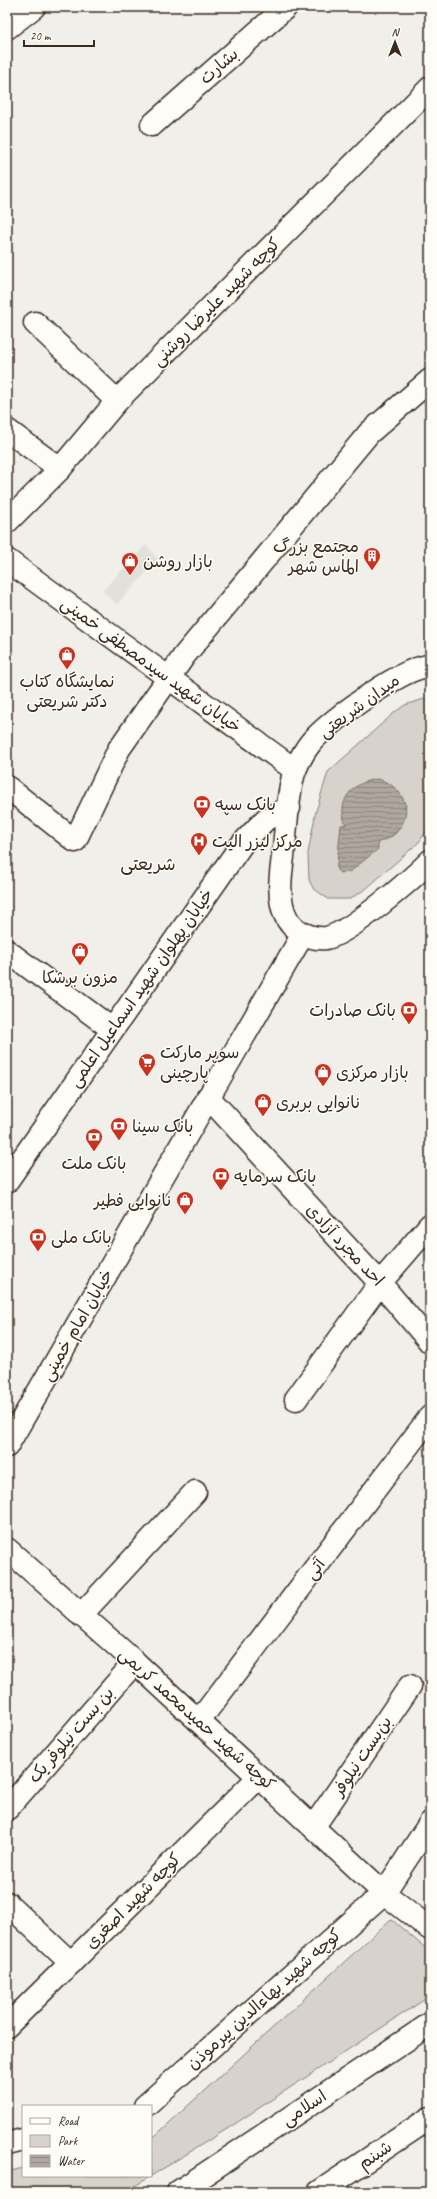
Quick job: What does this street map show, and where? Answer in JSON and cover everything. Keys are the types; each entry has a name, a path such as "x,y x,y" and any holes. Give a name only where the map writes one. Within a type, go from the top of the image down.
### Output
{"street":[{"path":"10,19 34,7"},
{"name":"بشارت","path":"152,125 286,7"},
{"name":"کوچه شهید علیرضا روشنی","path":"7,522 60,469 117,401 430,88"},
{"path":"35,323 117,401"},
{"path":"7,787 75,841 119,750 184,656 369,433 430,380"},
{"path":"7,430 60,469"},
{"name":"خیابان شهید سیدمصطفی خمینی","path":"7,560 295,770"},
{"name":"میدان شریعتی","path":"302,934 293,927 286,917 282,906 280,881 295,770 315,737 342,716 394,679 423,666 430,666"},
{"name":"خیابان پهلوان شهید اسماعیل اعلمی","path":"7,1181 242,844 266,820 289,808"},
{"path":"302,934 314,938 326,938 338,934 386,900 430,861"},
{"name":"خیابان امام خمینی","path":"7,1446 302,934"},
{"path":"7,951 112,1029"},
{"name":"احد مجرد آزادی","path":"208,1097 380,1283 430,1342"},
{"path":"296,1398 380,1283 430,1225"},
{"name":"آتی","path":"199,1721 430,1417"},
{"path":"81,1615 195,1492"},
{"name":"کوچه شهید حمیدمحمد کریمی","path":"7,1549 135,1662 314,1826 384,1893 430,1929"},
{"name":"بن بست نیلوفر یک","path":"8,1808 135,1662"},
{"name":"بن‌بست نیلوفر","path":"314,1826 410,1686"},
{"name":"کوچه شهید اصغری","path":"7,2026 259,1777"},
{"path":"384,1893 430,1823"},
{"name":"کوچه شهید بهاءالدین پیرموذن","path":"146,2105 384,1893"},
{"path":"7,1903 71,1963"},
{"name":"اسلامی","path":"178,2192 430,2024"},
{"name":"شبنم","path":"319,2192 430,2118"},
{"path":"7,2144 22,2140"}],"shaded area":[{"name":"بازار روشن","path":"146,545 158,560 117,604 102,591"}],"green space":[{"path":"424,699 430,699 430,826 419,842 367,888 350,899 328,899 313,888 309,880 308,853 316,811 328,772 395,712 405,705","holes":["406,805 402,825 396,833 388,839 378,842 340,873 337,870 342,825"]},
{"path":"391,1919 430,1952 430,1996 227,2129 152,2175 152,2137 155,2136"},
{"path":"22,2168 22,2177 149,2177 125,2192 12,2192 7,2188 7,2172"}],"water":[{"path":"378,779 390,784 399,792 404,801 406,810 404,820 399,829 390,837 378,842 378,849 351,871 340,873 337,870 337,864 341,825 346,825 343,816 345,800 354,788 369,781"}],"place":[{"name":"مجتمع بزرگ الماس شهر","path":"372,571"},
{"name":"بازار روشن","path":"130,576"},
{"name":"نمایشگاه کتاب دکتر شریعتی","path":"67,670"},
{"name":"بانک سپه","path":"202,819"},
{"name":"مرکز لیزر الیت","path":"199,856"},
{"name":"مزون برشکا","path":"80,966"},
{"name":"بانک صادرات","path":"409,1025"},
{"name":"سوپر مارکت پارچینی","path":"147,1077"},
{"name":"بازار مرکزی","path":"323,1087"},
{"name":"نانوایی بربری","path":"263,1117"},
{"name":"بانک سینا","path":"119,1141"},
{"name":"بانک ملت","path":"94,1152"},
{"name":"بانک سرمایه","path":"221,1191"},
{"name":"نانوایی فطیر","path":"185,1215"},
{"name":"بانک ملی","path":"38,1252"}],"district":[{"name":"شریعتی","path":"148,864"}]}
